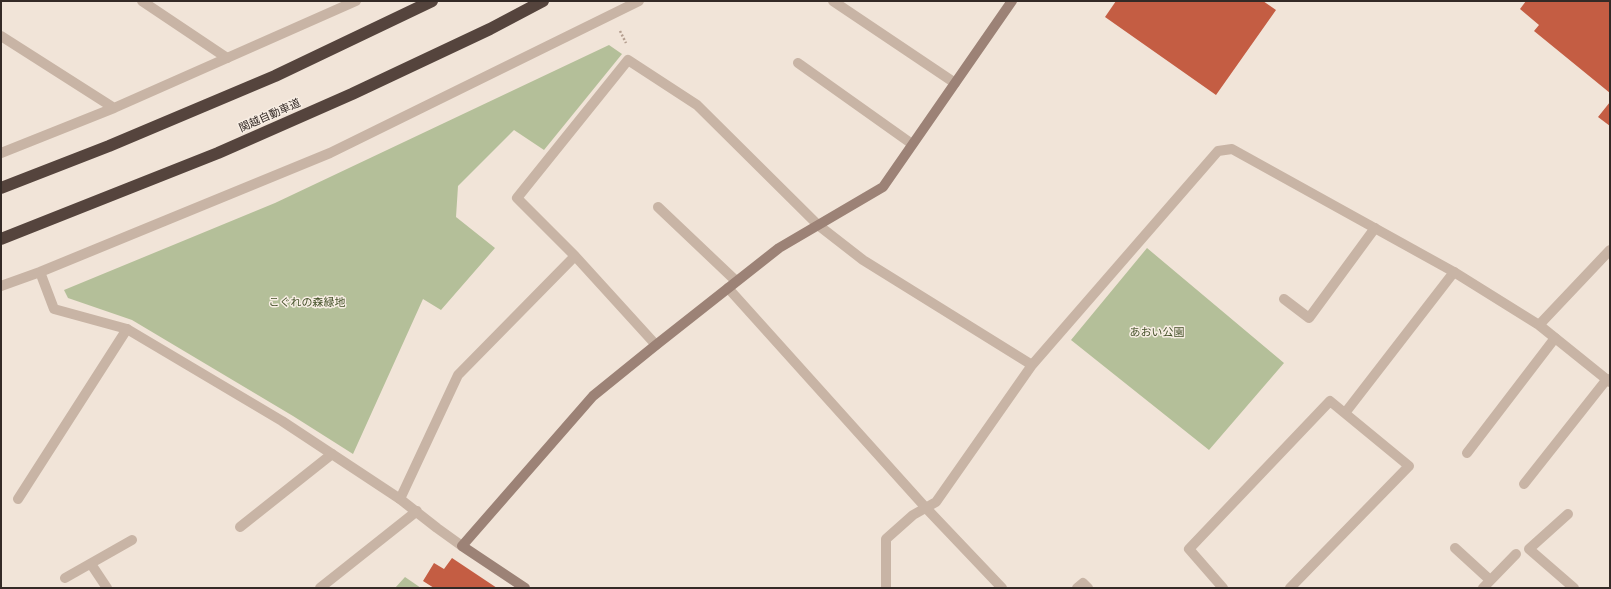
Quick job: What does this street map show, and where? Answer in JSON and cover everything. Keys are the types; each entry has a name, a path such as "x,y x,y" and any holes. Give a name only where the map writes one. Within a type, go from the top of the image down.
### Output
{"highway":[{"path":"1,188 109,146 275,76 432,1"},
{"name":"関越自動車道","path":"1,239 218,153 352,94 543,1"}],"street":[{"path":"142,1 227,58"},
{"path":"1,153 114,108 356,1"},
{"path":"1,286 40,272 330,152 628,4 639,1"},
{"path":"833,1 955,83"},
{"path":"462,546 593,396 779,248 883,187 1012,1"},
{"path":"1,36 114,108"},
{"path":"656,345 575,256 517,198 628,60 697,105 818,225 863,260 1032,366"},
{"path":"798,63 912,144"},
{"path":"886,588 886,539 913,514 936,502 1032,366 1218,151 1232,149 1454,272 1539,325 1609,380 1524,484"},
{"path":"658,207 732,284 926,508 1002,588"},
{"path":"1284,299 1309,318 1375,228"},
{"path":"1539,325 1610,250"},
{"path":"400,499 458,375 575,256"},
{"path":"40,272 54,309 127,329 282,421 400,499 462,546 525,588"},
{"path":"1345,413 1454,272"},
{"path":"18,499 127,329"},
{"path":"1467,453 1555,338"},
{"path":"1223,588 1189,549 1330,401 1409,466 1290,588"},
{"path":"240,527 332,454"},
{"path":"320,588 417,511"},
{"path":"1568,514 1529,549 1574,588"},
{"path":"65,578 132,540"},
{"path":"1455,548 1490,580"},
{"path":"1483,588 1516,554"},
{"path":"91,564 107,588"},
{"path":"1077,588 1083,583 1088,588"}],"green space":[{"name":"こぐれの森緑地","path":"609,45 622,54 544,150 514,130 458,186 456,217 495,248 441,310 423,299 353,454 293,416 132,320 68,298 64,290 275,203"},
{"name":"あおい公園","path":"1147,248 1284,363 1209,450 1071,340"},
{"path":"405,577 421,588 395,588"}],"building":[{"path":"1116,1 1263,1 1276,10 1216,95 1105,17"},
{"path":"1526,1 1610,1 1610,93 1534,31 1539,25 1520,9"},
{"path":"1610,102 1610,126 1598,117"},
{"path":"452,558 497,588 434,588 423,581 434,563 444,569"}]}
